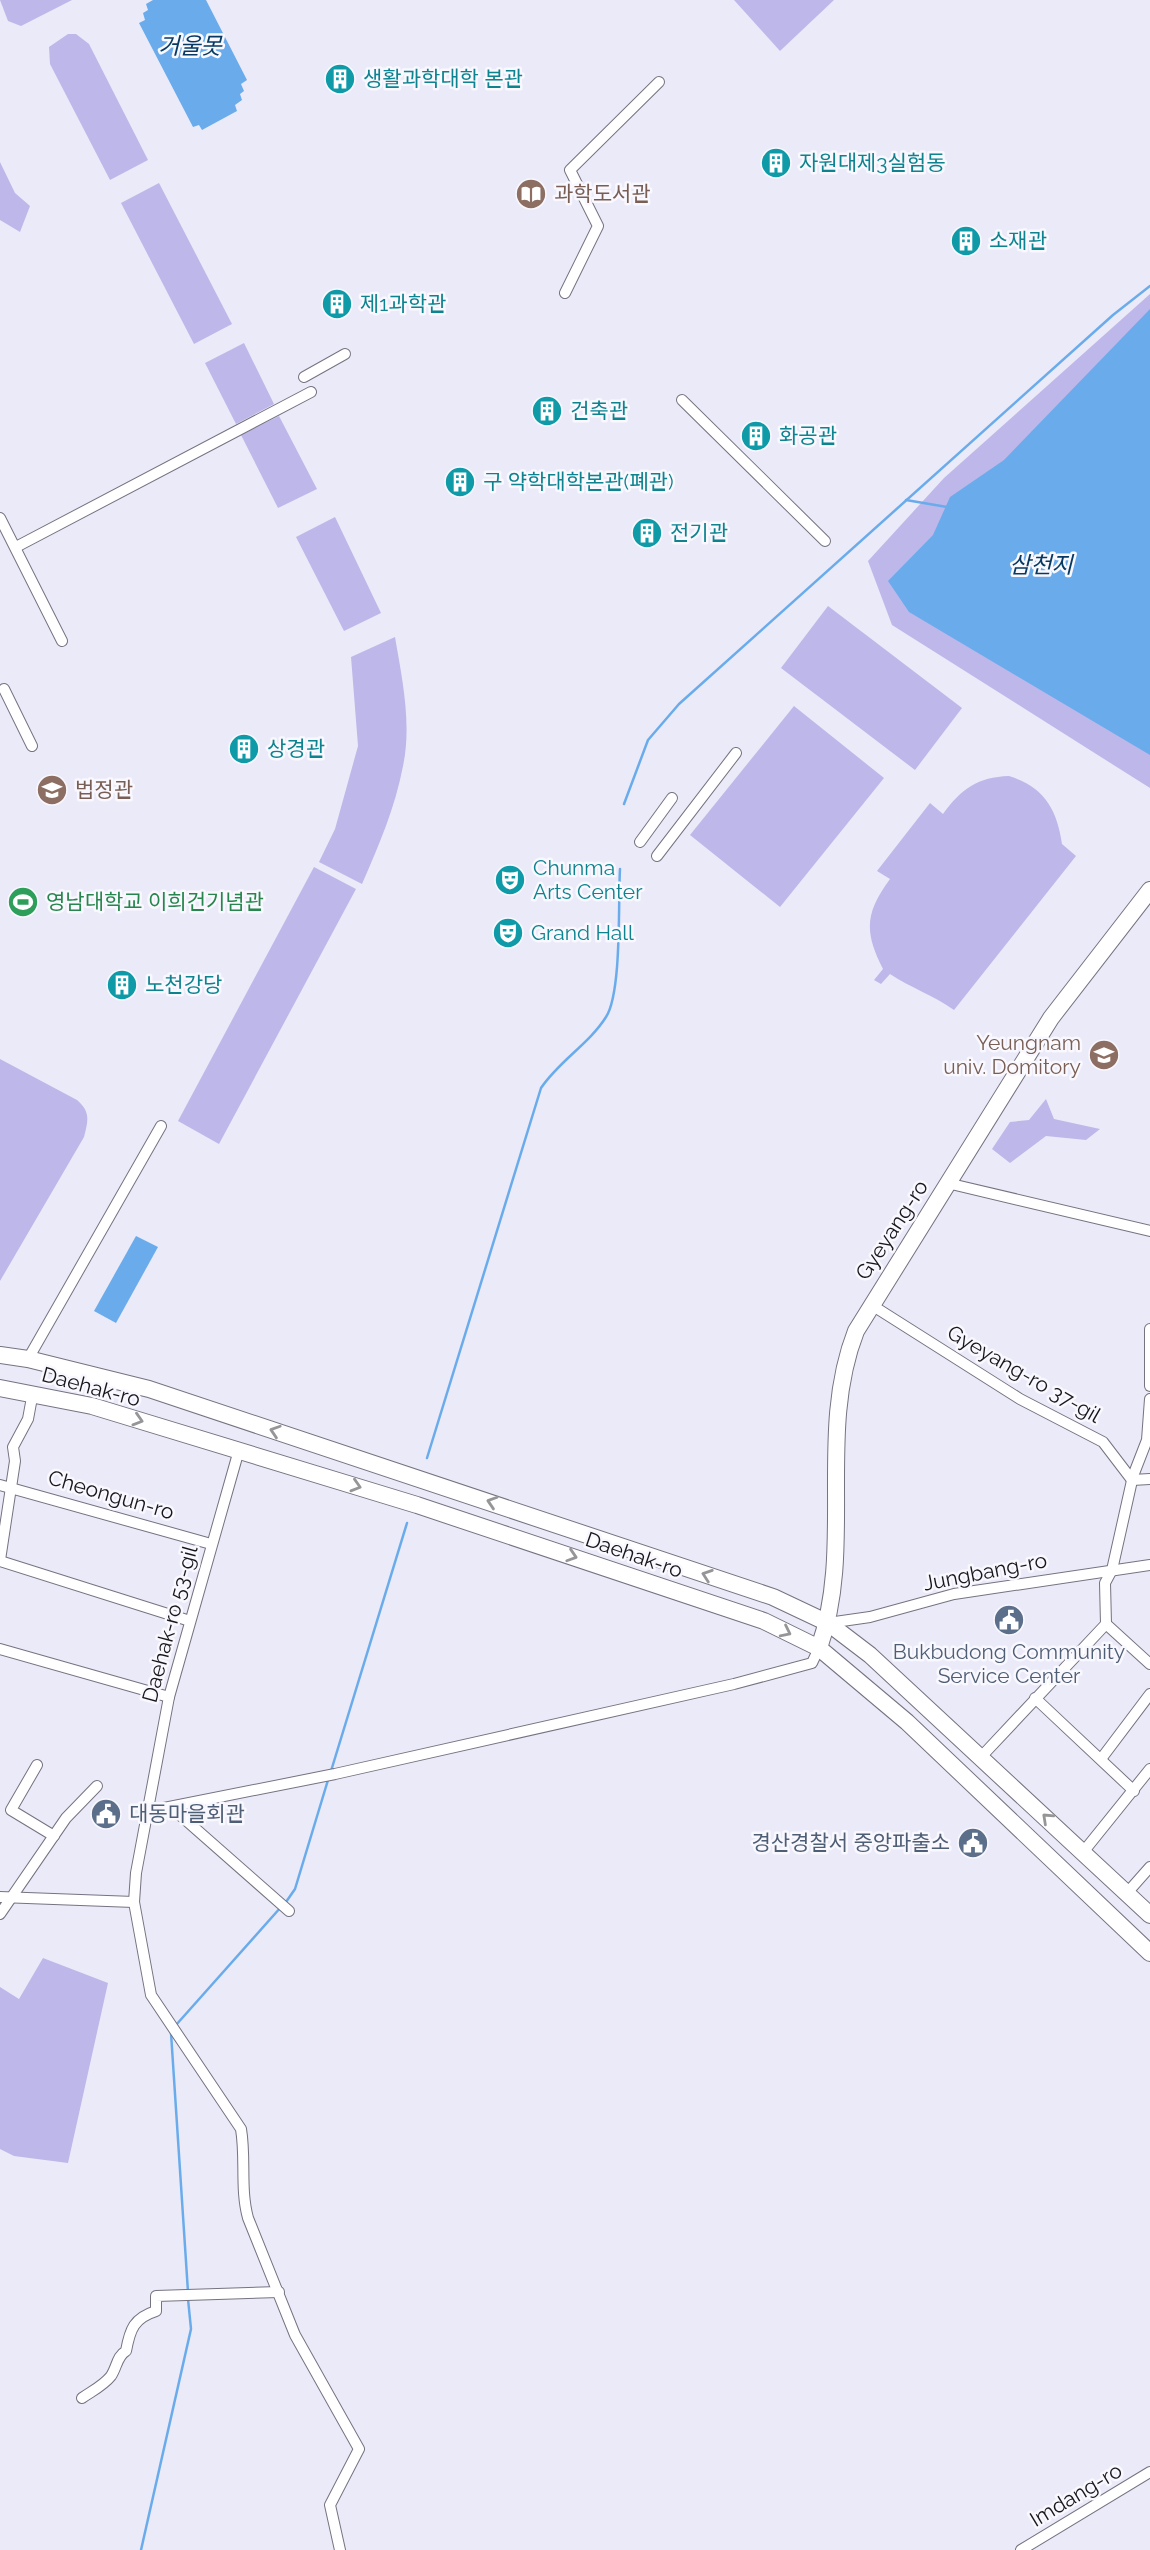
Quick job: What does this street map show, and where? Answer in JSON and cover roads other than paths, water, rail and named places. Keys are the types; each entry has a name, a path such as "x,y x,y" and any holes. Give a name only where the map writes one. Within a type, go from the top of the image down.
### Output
{"main road":[{"name":"Gyeyang-ro","path":"819,1648 828,1623 833,1595 839,1388 847,1353 870,1304 1051,1018 1150,890"},
{"path":"0,1355 28,1359 149,1389 772,1597 828,1623 867,1652 1150,1915"},
{"name":"Daehak-ro","path":"0,1388 33,1392 92,1406 239,1450 764,1621 819,1648 907,1722 1150,1953"}],"street":[{"path":"565,293 598,226 570,170 659,82"},
{"path":"304,377 345,354"},
{"path":"16,547 312,392"},
{"path":"682,400 825,541"},
{"path":"0,518 62,641"},
{"path":"4,689 32,746"},
{"path":"657,856 736,753"},
{"path":"640,842 672,798"},
{"path":"28,1359 161,1126"},
{"path":"947,1183 1150,1231"},
{"name":"Gyeyang-ro 37-gil","path":"870,1304 1020,1399 1102,1441 1132,1480"},
{"path":"1150,1329 1150,1386"},
{"path":"33,1392 28,1419 13,1447 15,1461 5,1485 0,1561 190,1621"},
{"path":"1150,1399 1147,1440 1132,1480 1112,1570 1105,1583 1107,1624 1150,1664"},
{"name":"Daehak-ro 53-gil","path":"239,1450 169,1697 138,1862 134,1902 150,1995 241,2129 246,2154 244,2202 295,2335 359,2449 330,2505 340,2550"},
{"path":"1132,1480 1150,1479"},
{"name":"Cheongun-ro","path":"5,1485 211,1544"},
{"name":"Jungbang-ro","path":"828,1623 870,1617 954,1594 1150,1565"},
{"path":"981,1756 1107,1624"},
{"path":"0,1648 169,1697"},
{"path":"149,1811 335,1774 804,1666 817,1657 819,1648"},
{"path":"1101,1759 1150,1694"},
{"path":"1035,1698 1134,1791"},
{"path":"37,1765 11,1810 54,1836"},
{"path":"1084,1852 1150,1769"},
{"path":"0,1914 5,1897 44,1855 66,1818 97,1786"},
{"path":"172,1808 289,1911"},
{"path":"1126,1893 1150,1867"},
{"path":"5,1897 134,1902"},
{"path":"82,2398 104,2384 113,2372 121,2354 126,2351 131,2327 142,2315 156,2311 156,2297 279,2292"},
{"name":"Imdang-ro","path":"1021,2550 1150,2472"}],"water":[{"name":"거울못","path":"153,0 206,0 247,80 241,84 244,91 240,94 242,100 235,105 237,111 202,130 199,125 193,127 139,23 145,20 143,13 148,10 146,4"},
{"name":"삼천지","path":"1150,309 1150,755 909,612 888,581 933,535 950,497 1004,460"},
{"path":"136,1236 158,1247 116,1323 94,1311"}],"waterway":[{"path":"624,804 648,740 679,704 1113,315 1150,286"},
{"path":"906,500 947,507"},
{"path":"427,1458 541,1088 556,1069 599,1027 611,1005 617,968 620,869"},
{"path":"331,1771 407,1523"},
{"path":"286,1902 295,1889 328,1780"},
{"path":"176,2025 281,1907"},
{"path":"171,2033 188,2292"},
{"path":"141,2550 191,2329 188,2299"}],"place":[{"name":"생활과학대학 본관","path":"340,79"},
{"name":"자원대제3실험동","path":"776,163"},
{"name":"과학도서관","path":"531,194"},
{"name":"소재관","path":"966,241"},
{"name":"제1과학관","path":"337,304"},
{"name":"건축관","path":"547,411"},
{"name":"화공관","path":"756,436"},
{"name":"구 약학대학본관(폐관)","path":"460,482"},
{"name":"전기관","path":"647,533"},
{"name":"상경관","path":"244,749"},
{"name":"법정관","path":"52,790"},
{"name":"Chunma Arts Center","path":"510,880"},
{"name":"영남대학교 이희건기념관","path":"23,902"},
{"name":"Grand Hall","path":"508,933"},
{"name":"노천강당","path":"122,985"},
{"name":"Yeungnam univ. Domitory","path":"1104,1055"},
{"name":"Bukbudong Community Service Center","path":"1009,1620"},
{"name":"대동마을회관","path":"106,1814"},
{"name":"경산경찰서 중앙파출소","path":"973,1843"}]}
